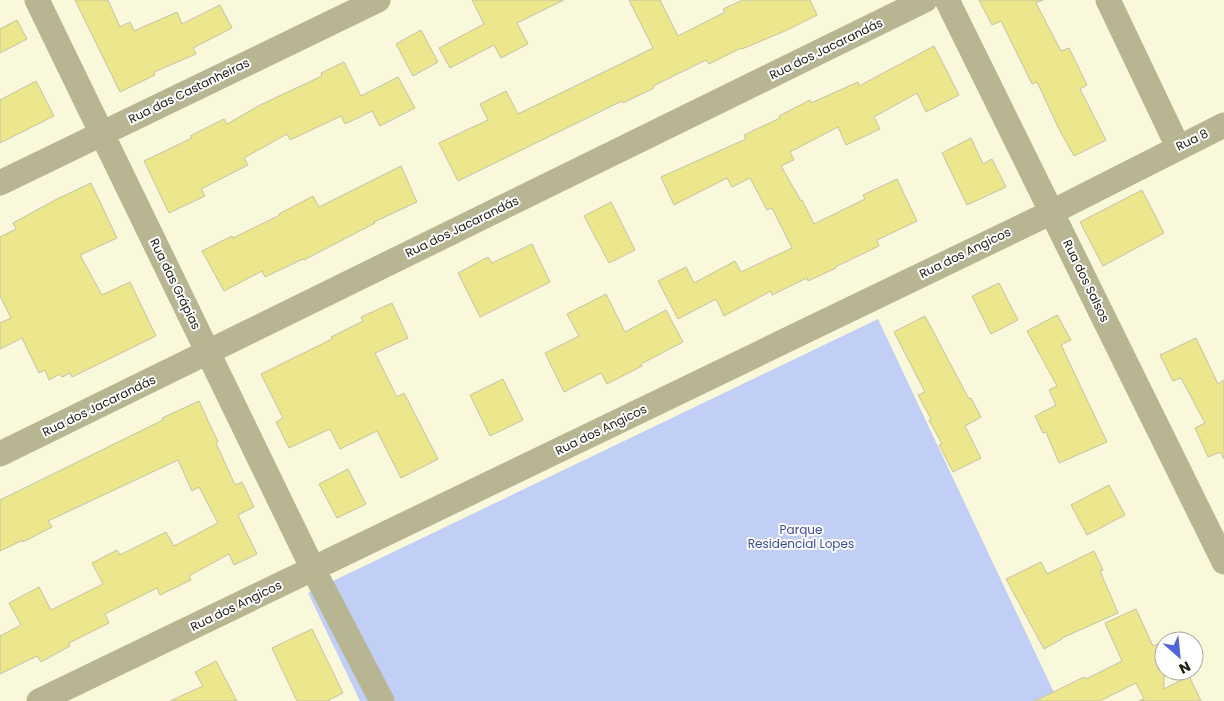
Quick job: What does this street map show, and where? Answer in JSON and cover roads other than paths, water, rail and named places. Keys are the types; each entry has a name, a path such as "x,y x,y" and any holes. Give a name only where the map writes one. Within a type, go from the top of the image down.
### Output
{"street":[{"name":"Rua das Grápias","path":"37,0 313,569 382,701"},
{"name":"Rua das Castanheiras","path":"0,183 378,0"},
{"name":"Rua dos Jacarandás","path":"0,454 925,0"},
{"name":"Rua dos Salsos","path":"947,0 1224,562"},
{"path":"1108,0 1170,151"},
{"name":"Rua 8","path":"1170,151 1224,125"},
{"name":"Rua dos Angicos","path":"39,701 1052,212 1170,151"}],"park label":[{"name":"Parque Residencial Lopes","path":"801,537"}]}
